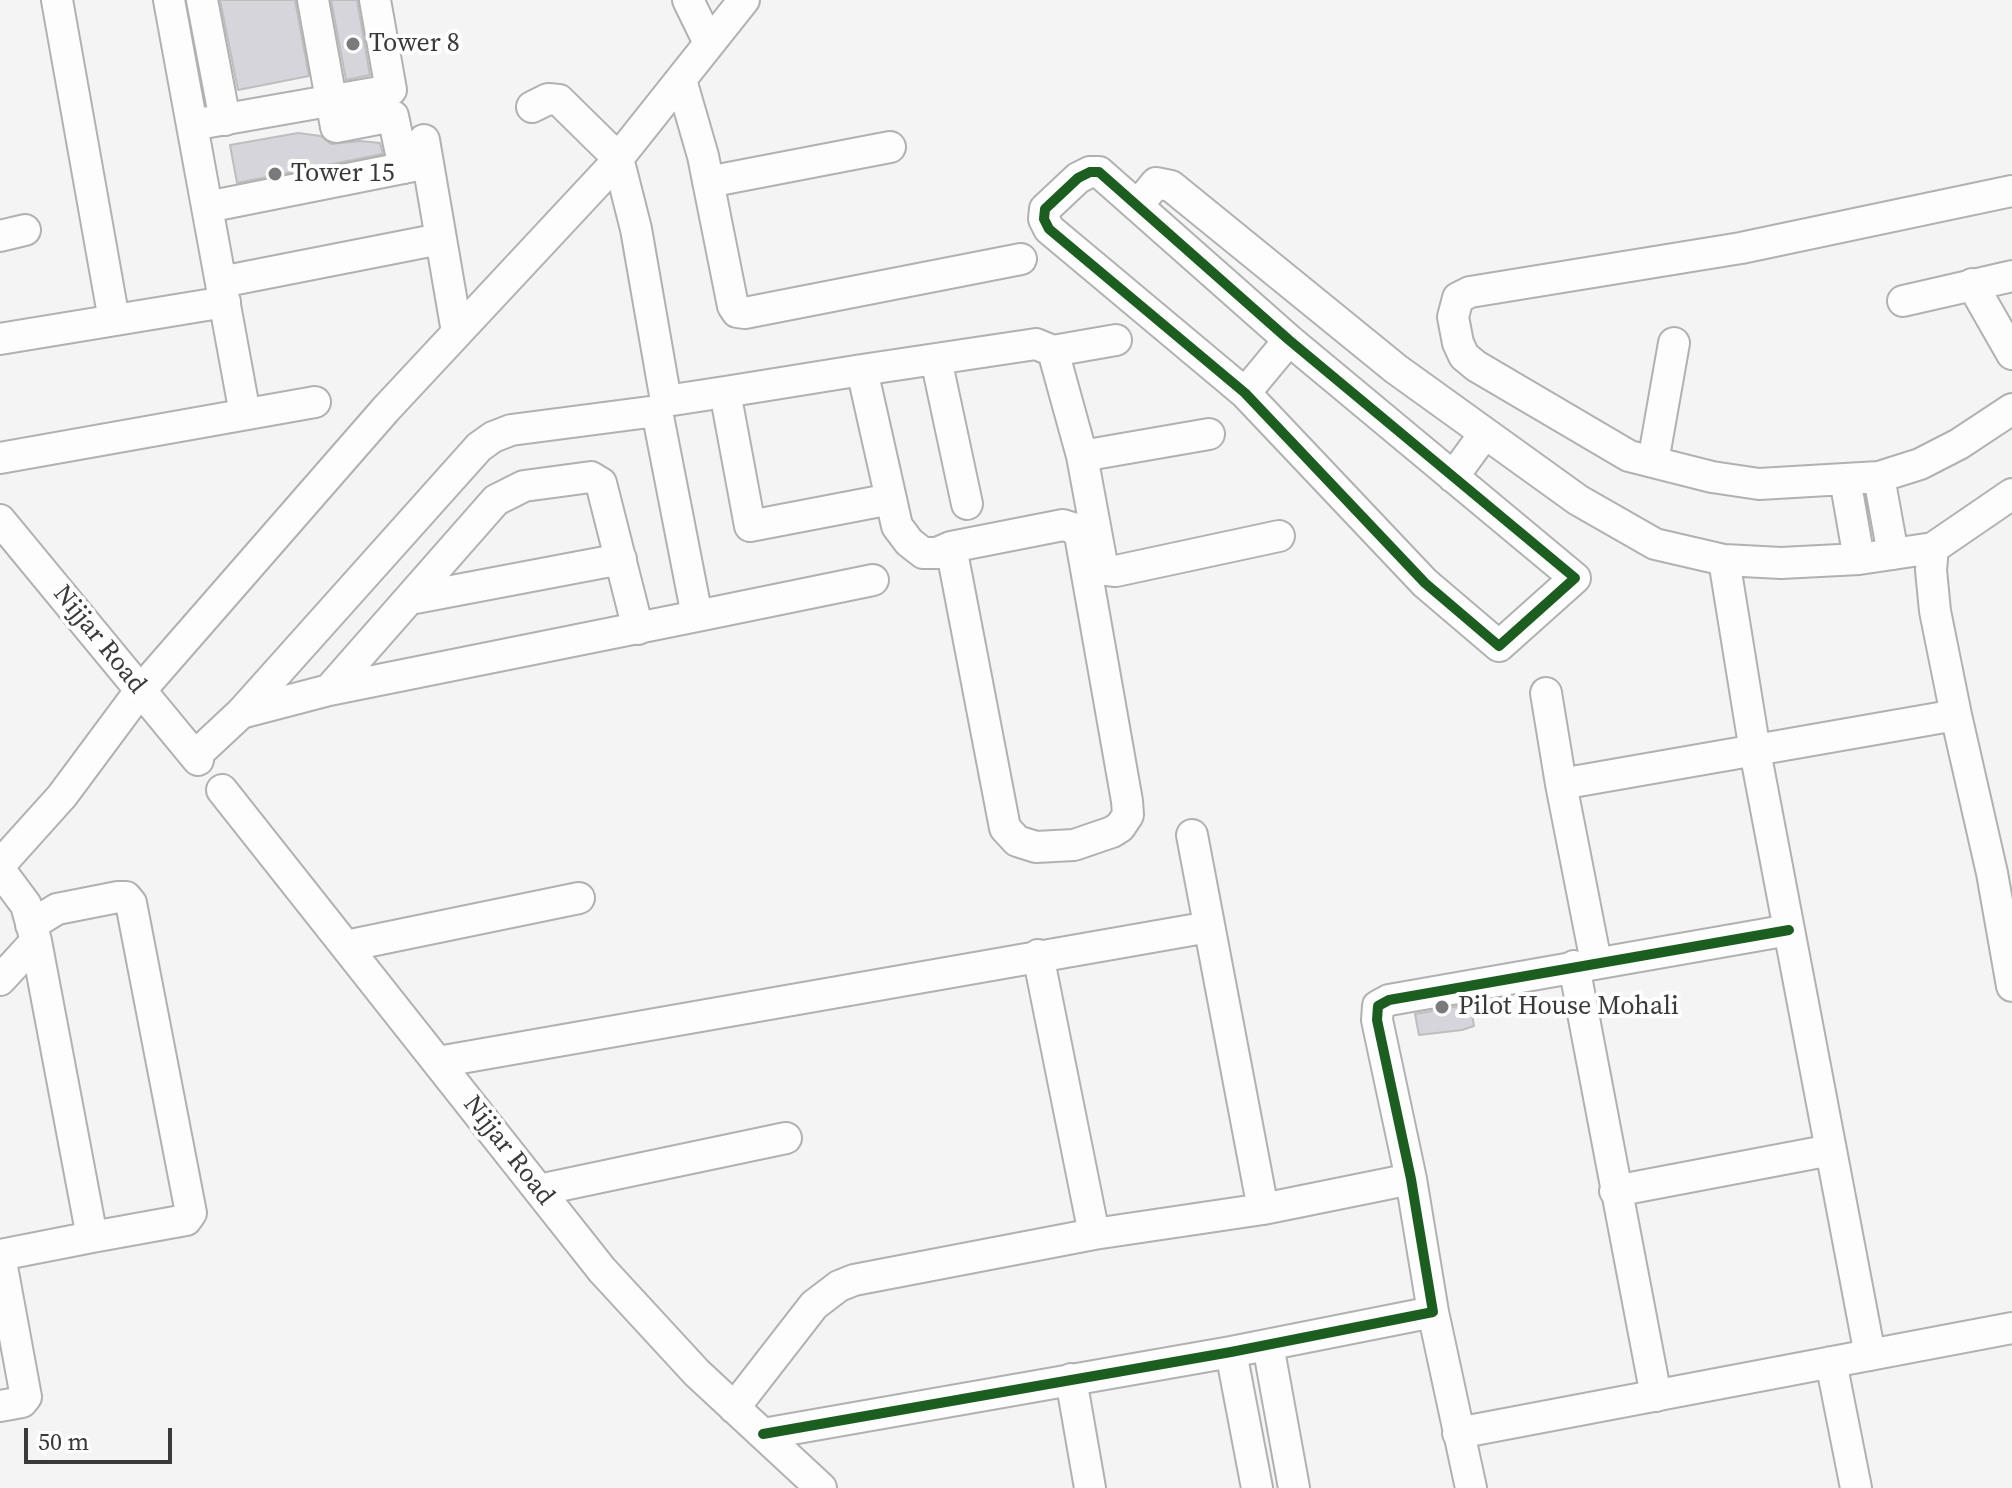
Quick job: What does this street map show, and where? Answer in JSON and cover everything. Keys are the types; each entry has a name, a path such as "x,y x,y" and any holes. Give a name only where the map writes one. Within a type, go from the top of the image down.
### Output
{"street":[{"path":"57,0 114,320"},
{"path":"169,0 245,414"},
{"path":"202,0 225,120"},
{"path":"313,0 336,127 393,116 419,157 440,239 457,332"},
{"path":"192,125 391,90 375,0"},
{"path":"688,0 709,43"},
{"path":"92,1237 32,928 26,905 0,868 62,796 140,691 386,409 618,158 744,0"},
{"path":"681,80 708,182 733,306 737,312 745,313 1021,259"},
{"path":"532,107 548,99 559,100 618,158 636,229 666,401 1036,344 1053,351 1116,340"},
{"path":"708,182 890,147"},
{"path":"207,207 419,157"},
{"path":"1099,172 1289,340 1575,578 1499,646 1425,583 1245,393 1049,229 1044,219 1045,209 1078,178 1099,172"},
{"path":"1138,205 1156,183 1171,186 1396,369 1578,500 1655,544 1724,560 1781,563 1859,559 1933,548 2012,494"},
{"path":"2012,191 1741,248 1470,292 1458,298 1453,317 1464,356 1476,366 1629,456 1712,477 1759,484 1879,477 1920,464 1959,444 2012,409"},
{"path":"585,195 636,229"},
{"path":"0,339 114,320 440,239"},
{"path":"1903,301 2012,276"},
{"path":"1972,284 2012,354"},
{"path":"1245,393 1289,340"},
{"path":"1653,462 1674,343"},
{"path":"1053,351 1082,456 1102,564 1107,570 1116,571 1279,536"},
{"path":"936,359 967,504"},
{"path":"862,370 897,526 909,542 923,553 937,553 951,547 1063,525 1073,528 1080,535 1127,801 1128,815 1112,832 1074,845 1036,847 1017,841 1005,828 951,547"},
{"path":"725,392 750,526 891,499"},
{"path":"0,458 315,402"},
{"path":"241,713 479,447 511,430 657,411 697,616"},
{"path":"1445,471 1478,428"},
{"path":"1082,456 1209,434"},
{"path":"329,690 496,500 524,486 591,477 598,480 603,488 638,629"},
{"path":"1879,477 1893,554"},
{"path":"1845,479 1859,559"},
{"name":"Nijjar Road","path":"0,520 196,758 241,713"},
{"path":"1933,548 1931,570 1935,611 1956,715 2002,873 2012,986"},
{"path":"410,599 621,559"},
{"path":"1724,560 1755,751 1870,1355"},
{"path":"241,713 329,690 873,580"},
{"path":"1546,693 1615,1191 1656,1396"},
{"path":"1561,784 1956,715"},
{"name":"Nijjar Road","path":"222,790 602,1270 697,1373 821,1488"},
{"path":"1192,835 1263,1209"},
{"path":"0,980 32,928 57,909 118,897 126,897 131,903 191,1213 186,1220 0,1255 26,1397 22,1402 0,1406"},
{"path":"346,946 579,898"},
{"path":"0,901 32,928"},
{"path":"438,1062 1209,927"},
{"path":"1471,1488 1433,1312 1411,1179 1377,1020 1378,1006 1389,1000 1789,930"},
{"path":"1038,955 1094,1234"},
{"path":"539,1190 786,1138"},
{"path":"1615,1191 1831,1150"},
{"path":"734,1408 814,1305 839,1286 854,1280 1094,1234 1263,1209 1411,1179"},
{"path":"763,1434 1231,1352 1433,1312"},
{"path":"1458,1433 2012,1328"},
{"path":"1268,1345 1294,1488"},
{"path":"1231,1352 1257,1488"},
{"path":"1831,1362 1856,1488"},
{"path":"1071,1379 1090,1488"}],"building":[{"path":"220,0 295,0 309,76 238,90"},
{"path":"331,0 357,0 370,75 346,80"},
{"name":"Tower 15","path":"298,133 321,136 331,144 360,141 380,143 383,154 237,183 230,145"},
{"name":"Pilot House Mohali","path":"1470,1004 1474,1026 1419,1035 1415,1014"}],"cycle path":[{"path":"1090,172 1099,172 1289,340 1575,578 1499,646 1425,583 1245,393 1049,229 1044,219 1045,209 1078,178 1090,172"},
{"path":"763,1434 1231,1352 1433,1312 1411,1179 1377,1020 1378,1006 1389,1000 1789,930"}],"place":[{"name":"Tower 8","path":"353,44"},
{"name":"Tower 15","path":"275,174"},
{"name":"Pilot House Mohali","path":"1442,1007"}]}
